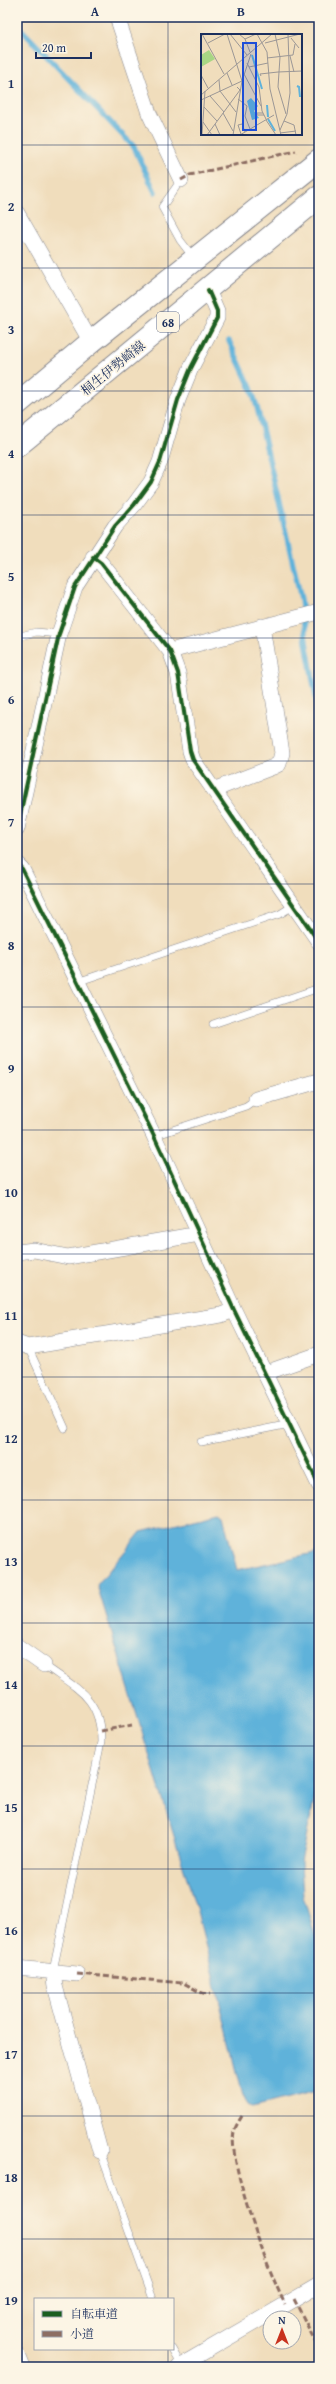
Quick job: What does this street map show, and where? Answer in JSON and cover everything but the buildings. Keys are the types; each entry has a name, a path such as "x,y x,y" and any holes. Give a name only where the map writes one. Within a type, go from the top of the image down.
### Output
{"main road":[{"name":"68","path":"17,404 194,258 319,160"},
{"name":"桐生伊勢崎線","path":"17,446 319,197"}],"street":[{"path":"116,17 149,112 181,180"},
{"path":"17,213 91,342"},
{"path":"17,829 59,634 75,587 93,557 115,526 134,505 151,482 160,462 181,394 191,368 218,318 218,311 208,290"},
{"path":"93,557 106,569 170,651 178,673 190,751 213,790 319,942"},
{"path":"170,651 319,612"},
{"path":"213,790 274,767 281,759 282,753 262,626"},
{"path":"17,864 22,869 154,1136 234,1310 319,1485"},
{"path":"256,1099 319,1081"},
{"path":"17,1252 34,1250 68,1257 199,1234"},
{"path":"22,1345 221,1314 234,1310"},
{"path":"265,1373 319,1354"},
{"path":"17,1646 44,1665"},
{"path":"17,1968 77,1974"},
{"path":"53,1972 55,1986 100,2151"},
{"path":"179,2366 319,2285"}],"lane":[{"path":"181,180 162,207 180,240 194,258"},
{"path":"17,637 36,632 59,634"},
{"path":"77,982 280,914 293,906"},
{"path":"212,1024 319,988"},
{"path":"154,1136 246,1106 256,1099"},
{"path":"22,1345 64,1428"},
{"path":"201,1442 290,1424"},
{"path":"44,1665 89,1699 99,1718 101,1730 101,1742 53,1972"},
{"path":"100,2151 153,2298"},
{"path":"17,2344 26,2367"},
{"path":"172,2350 179,2366"}],"water":[{"path":"219,1513 223,1516 237,1570 319,1552 319,1777 301,1862 303,1896 319,1948 319,2090 253,2107 247,2105 244,2100 197,1911 97,1585 141,1532"}],"waterway":[{"path":"17,25 134,147 155,192"},
{"path":"229,341 251,388 257,407 301,599 306,642 319,713"}],"marked path":[{"path":"181,180 190,175 296,151"},
{"path":"101,1731 132,1725"},
{"path":"77,1974 183,1983 199,1992 210,1994"},
{"path":"242,2116 234,2132 234,2147 237,2167 243,2192 260,2245 285,2304"},
{"path":"294,2299 319,2349"}],"cycle path":[{"path":"17,829 59,634 75,587 115,526 134,505 151,482 160,462 178,400 191,368 217,318 217,311 208,290"},
{"path":"93,557 101,563 170,651 178,673 190,751 193,760 319,942"},
{"path":"17,864 22,869 154,1136 234,1310 319,1485"}]}
